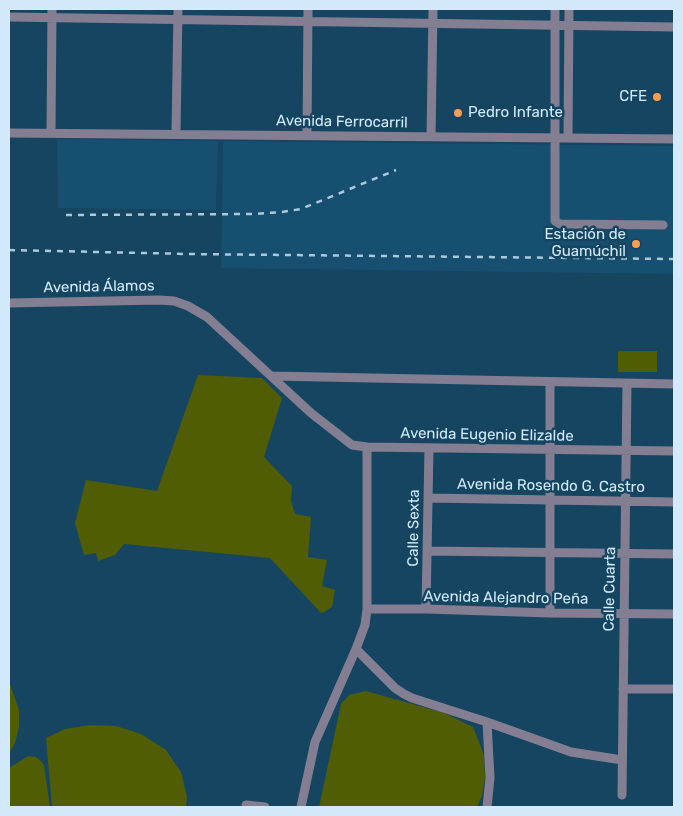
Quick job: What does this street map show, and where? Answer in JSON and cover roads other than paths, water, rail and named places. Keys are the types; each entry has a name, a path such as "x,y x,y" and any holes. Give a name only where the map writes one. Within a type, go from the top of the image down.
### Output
{"street":[{"path":"176,134 178,9"},
{"path":"307,135 308,9"},
{"path":"431,136 433,9"},
{"path":"555,9 554,220 556,222 663,225"},
{"path":"568,138 569,9"},
{"path":"51,133 52,13"},
{"path":"9,17 52,13 178,19 674,26"},
{"name":"Avenida Ferrocarril","path":"9,132 674,139"},
{"name":"Avenida Álamos","path":"9,303 174,301 188,306 207,317 271,376"},
{"path":"271,376 674,384"},
{"name":"Avenida Eugenio Elizalde","path":"271,376 352,445 367,447 674,451"},
{"path":"550,382 550,614"},
{"name":"Calle Cuarta","path":"622,796 626,384"},
{"path":"301,807 315,742 365,626 367,447"},
{"name":"Calle Sexta","path":"426,609 429,448"},
{"name":"Avenida Rosendo G. Castro","path":"428,498 674,502"},
{"path":"427,551 674,554"},
{"name":"Avenida Alejandro Peña","path":"366,609 426,609 550,614 674,614"},
{"path":"356,650 404,694 570,752 622,760"},
{"path":"623,689 674,689"},
{"path":"487,722 490,778 487,807"},
{"path":"246,804 264,807"}],"railway":[{"path":"66,215 253,214 282,212 301,209 396,170"},
{"path":"9,250 188,254 674,259"}],"place":[{"name":"CFE","path":"657,97"},
{"name":"Pedro Infante","path":"458,113"},
{"name":"Estación de Guamúchil","path":"636,244"}]}
